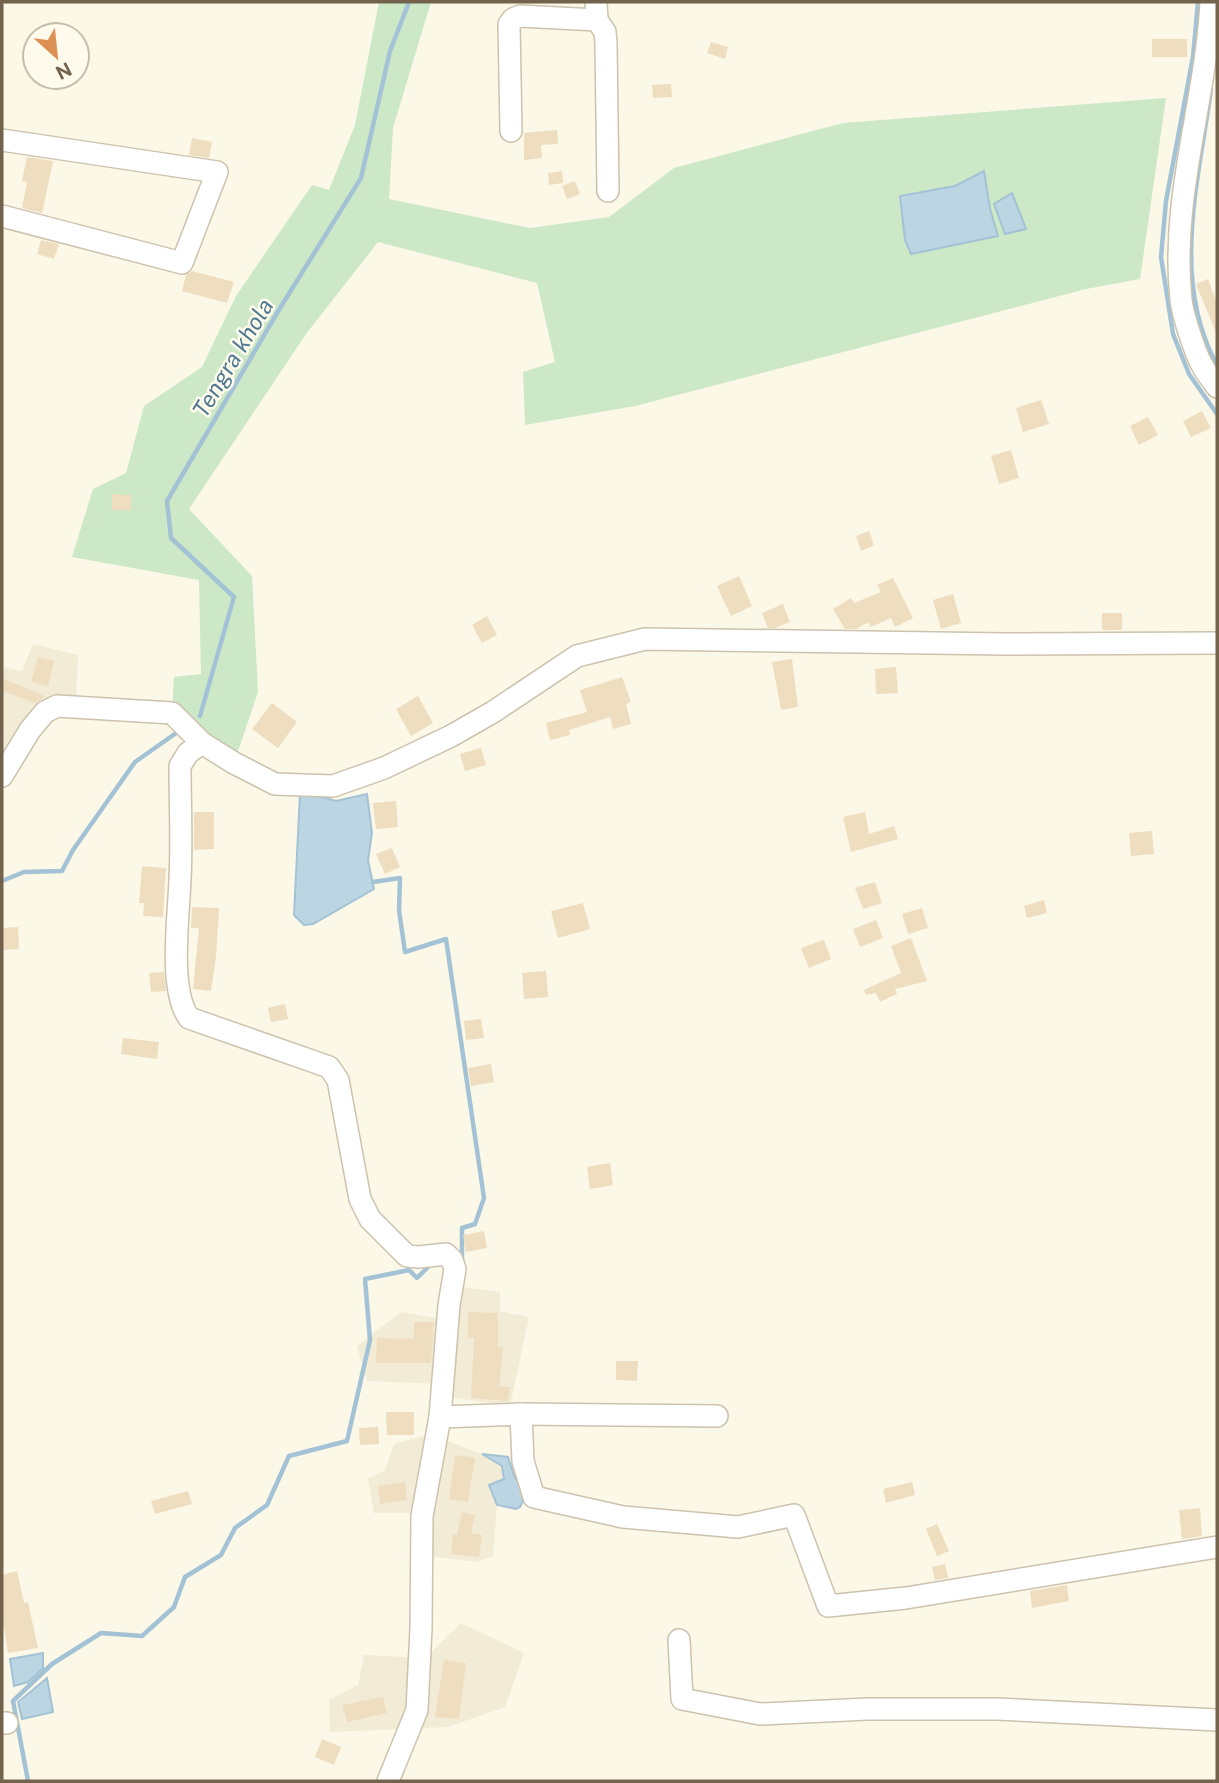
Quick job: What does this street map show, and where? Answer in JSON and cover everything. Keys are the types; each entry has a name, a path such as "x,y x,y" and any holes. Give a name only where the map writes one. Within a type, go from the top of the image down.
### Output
{"street":[{"path":"1211,2 1209,33 1182,199 1179,270 1181,302 1201,364 1217,387"},
{"path":"511,131 509,24 520,16 596,11 605,32 606,43 608,191"},
{"path":"2,140 217,173 182,263 2,216"},
{"path":"2,776 30,730 45,712 57,706 172,713 202,743 275,784 333,786 384,768 451,736 493,712 577,656 645,639 1005,644 1217,643"},
{"path":"202,743 188,753 180,765 180,880 176,949 181,1003 189,1018 329,1067 338,1080 359,1199 370,1219 407,1256 441,1253 452,1260 455,1274 449,1305 440,1417 422,1516 417,1710 388,1781"},
{"path":"440,1417 521,1414 717,1416"},
{"path":"521,1414 523,1461 534,1497 623,1517 738,1527 794,1515 828,1606 906,1598 1217,1547"},
{"path":"679,1640 682,1699 760,1714 868,1709 997,1709 1217,1720"}],"shaded area":[{"path":"33,644 78,655 76,705 57,706 2,774 2,667 22,671"},
{"path":"453,1286 500,1292 500,1311 529,1317 510,1406 442,1396 442,1384 367,1381 357,1346 401,1312 448,1320"},
{"path":"430,1434 502,1465 504,1479 490,1491 497,1505 493,1556 476,1562 429,1556 427,1513 374,1513 368,1479 385,1470 394,1444"},
{"path":"461,1623 524,1653 505,1707 448,1727 330,1732 329,1700 358,1685 364,1655 425,1658"}],"green space":[{"path":"379,2 431,2 393,128 389,199 530,228 609,217 674,168 843,123 1166,98 1140,279 1086,289 635,406 525,425 523,372 555,362 537,283 378,242 306,334 189,509 252,576 258,692 234,763 172,713 174,677 201,674 199,580 72,557 93,489 126,473 144,406 202,367 236,296 312,185 329,190 355,125"}],"water":[{"path":"984,171 990,209 998,236 911,254 905,240 900,196 955,186"},
{"path":"1012,193 1026,229 1005,234 994,204"},
{"path":"300,793 336,801 367,794 372,833 368,860 374,889 313,924 304,925 294,915"},
{"path":"482,1454 508,1457 515,1478 528,1491 520,1507 516,1509 497,1505 489,1485 504,1479 502,1466"},
{"path":"43,1653 43,1668 28,1682 14,1686 10,1659"},
{"path":"47,1678 53,1712 22,1719 18,1702"}],"building":[{"path":"1152,39 1187,39 1187,57 1152,57"},
{"path":"711,42 728,47 725,59 707,53"},
{"path":"671,84 672,97 653,98 652,85"},
{"path":"557,130 558,144 541,145 542,158 524,160 524,133"},
{"path":"192,138 212,142 209,158 189,155"},
{"path":"27,157 53,161 42,213 22,208 27,182 22,181"},
{"path":"562,171 563,183 549,185 548,173"},
{"path":"575,181 580,194 567,199 562,186"},
{"path":"41,240 59,244 54,259 37,254"},
{"path":"192,271 234,282 227,303 182,291 186,275"},
{"path":"1208,279 1217,304 1217,335 1196,284"},
{"path":"1041,400 1049,424 1023,432 1016,408"},
{"path":"1202,411 1211,428 1191,437 1183,421"},
{"path":"1148,417 1158,435 1139,445 1130,426"},
{"path":"1011,450 1019,478 999,484 991,456"},
{"path":"112,494 131,495 131,510 112,510"},
{"path":"869,531 874,545 861,551 856,536"},
{"path":"739,576 752,606 731,616 717,586"},
{"path":"893,578 913,618 895,627 891,618 871,627 868,622 857,629 845,629 833,609 851,598 854,603 881,592 877,585"},
{"path":"953,594 961,623 941,629 933,600"},
{"path":"783,604 790,622 768,628 762,613"},
{"path":"1102,613 1122,613 1122,630 1102,630"},
{"path":"487,616 497,635 482,643 472,625"},
{"path":"38,657 54,661 48,686 31,682"},
{"path":"792,659 798,707 781,710 772,662"},
{"path":"896,667 898,693 876,694 875,669"},
{"path":"622,677 631,702 626,704 631,724 613,729 610,717 569,730 570,735 550,740 546,723 587,712 580,690"},
{"path":"2,678 44,696 35,703 2,691"},
{"path":"418,696 433,723 411,736 396,709"},
{"path":"272,703 297,722 278,748 252,729"},
{"path":"481,748 486,765 465,771 460,754"},
{"path":"396,801 398,827 376,829 373,803"},
{"path":"194,812 214,812 214,849 194,850"},
{"path":"865,812 869,834 894,826 898,839 851,852 843,817"},
{"path":"1152,831 1154,854 1131,856 1129,833"},
{"path":"392,848 400,867 385,874 376,854"},
{"path":"142,866 166,868 163,917 143,916 144,903 139,903"},
{"path":"875,882 882,903 863,909 855,888"},
{"path":"1044,900 1047,913 1027,918 1024,906"},
{"path":"583,903 590,929 558,938 551,911"},
{"path":"192,907 219,908 211,991 193,989 199,928 191,928"},
{"path":"922,908 928,928 908,934 902,914"},
{"path":"876,920 883,938 860,947 853,929"},
{"path":"18,927 19,949 2,950 2,928"},
{"path":"911,938 927,981 895,989 897,994 880,1002 876,993 866,995 864,990 901,973 891,946"},
{"path":"824,940 831,959 809,968 801,948"},
{"path":"546,971 548,997 524,999 522,973"},
{"path":"164,972 166,991 151,992 149,973"},
{"path":"285,1004 288,1019 271,1022 268,1008"},
{"path":"481,1019 484,1038 466,1040 464,1021"},
{"path":"123,1038 159,1042 157,1059 121,1054"},
{"path":"491,1064 494,1082 471,1086 468,1068"},
{"path":"610,1163 613,1185 590,1189 587,1167"},
{"path":"484,1231 487,1248 466,1252 463,1235"},
{"path":"468,1312 498,1313 498,1347 503,1347 499,1387 510,1387 508,1401 471,1398 474,1338 468,1338"},
{"path":"414,1322 434,1322 431,1363 376,1363 377,1338 414,1339"},
{"path":"616,1361 638,1361 637,1381 616,1380"},
{"path":"386,1412 414,1412 414,1435 387,1435"},
{"path":"378,1427 379,1444 360,1445 359,1428"},
{"path":"455,1455 475,1458 468,1502 449,1499"},
{"path":"405,1482 407,1500 380,1504 378,1486"},
{"path":"912,1482 915,1495 886,1503 883,1489"},
{"path":"188,1491 192,1504 155,1514 151,1501"},
{"path":"1200,1508 1202,1536 1182,1539 1179,1510"},
{"path":"462,1512 475,1515 471,1533 482,1535 479,1557 451,1554 453,1534 457,1535"},
{"path":"937,1524 949,1551 937,1556 926,1529"},
{"path":"945,1564 948,1578 935,1580 932,1567"},
{"path":"17,1571 24,1603 28,1602 38,1648 8,1653 2,1614 2,1575"},
{"path":"1067,1585 1069,1601 1032,1608 1030,1591"},
{"path":"444,1660 466,1663 459,1719 435,1717"},
{"path":"383,1697 387,1713 347,1722 342,1705"},
{"path":"322,1739 341,1747 334,1765 315,1757"}],"waterway":[{"name":"Tengra khola","path":"200,716 234,597 171,538 167,501 280,308 361,178 390,51 409,2"},
{"path":"1198,2 1193,57 1166,201 1161,257 1173,334 1189,374 1217,414"},
{"path":"1211,89 1195,194 1191,264 1195,299 1203,332 1217,365"},
{"name":"Tengra khola","path":"2,881 24,872 62,871 73,850 135,762 179,731"},
{"path":"373,882 400,878 399,910 405,952 446,939 484,1198 475,1224 462,1228 462,1264"},
{"path":"28,1781 13,1701 52,1664 101,1633 142,1636 174,1607 185,1577 221,1555 235,1528 267,1505 289,1456 347,1441 370,1340 365,1279 409,1270 417,1278 432,1263"}]}
